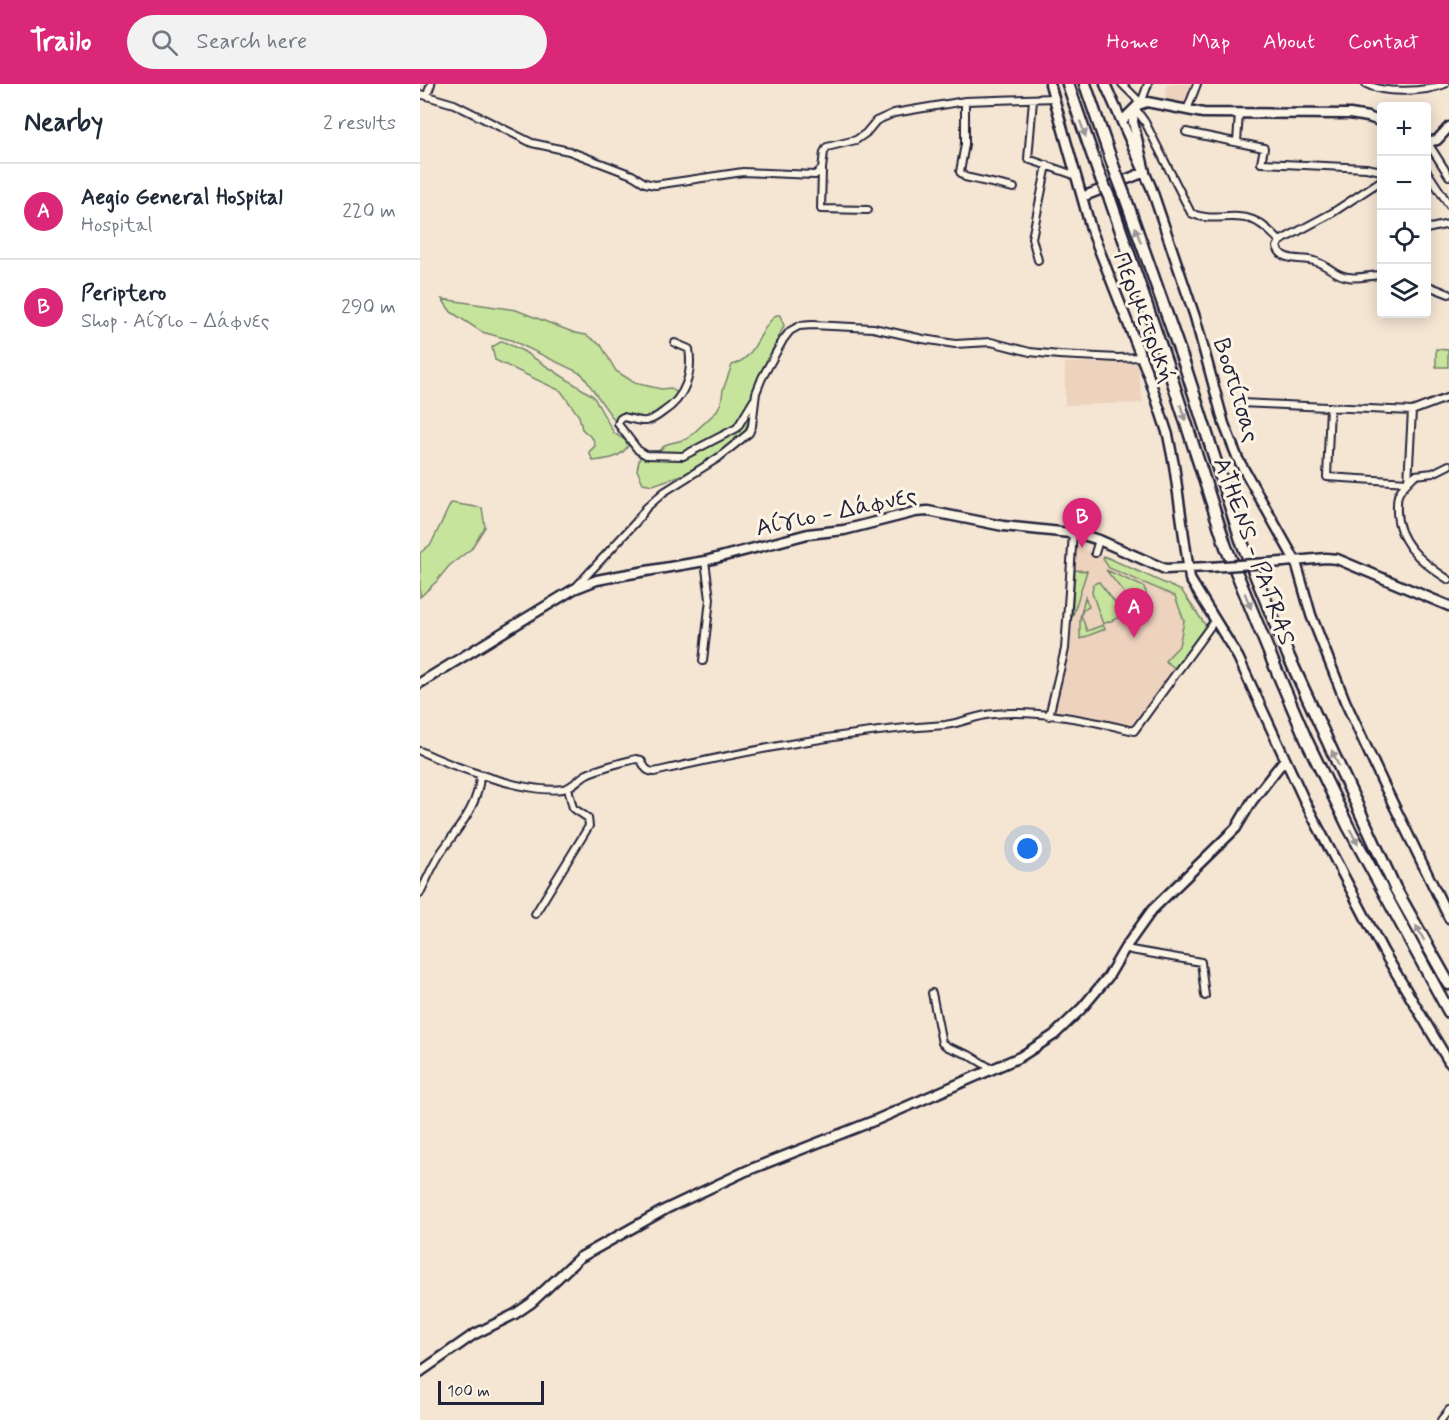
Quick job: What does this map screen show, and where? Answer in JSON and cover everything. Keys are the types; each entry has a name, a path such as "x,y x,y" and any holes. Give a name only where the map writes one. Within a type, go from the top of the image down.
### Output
{"highway":[{"name":"ATHENS - PATRAS","path":"1068,84 1170,373 1226,547 1273,662 1306,739 1348,826 1449,1012"},
{"name":"ATHENS - PATRAS","path":"1085,84 1185,366 1241,540 1288,655 1395,888 1449,984"}],"street":[{"path":"431,84 423,95 454,104 527,141 569,151 651,185 742,172 812,176 818,174 822,169"},
{"name":"Περιμετρική","path":"1050,84 1074,175 1104,267 1168,435 1176,475 1188,568 1195,590 1238,657 1285,759 1383,951 1449,1062"},
{"name":"Βοστίτσας","path":"1105,84 1145,172 1195,317 1224,424 1246,476 1296,562 1311,615 1345,700 1382,782 1449,918"},
{"path":"1122,84 1137,107 1191,213 1204,218 1250,219 1260,224 1280,241"},
{"path":"1082,197 1145,172 1133,122 1148,84"},
{"path":"1187,110 1197,84"},
{"path":"1366,84 1377,89 1396,90 1418,90 1445,84"},
{"path":"868,210 820,209 822,169 824,152 827,147 859,138 874,123 887,115 965,102 1055,98"},
{"path":"1033,100 1028,159 1074,175"},
{"path":"965,102 965,144 960,172 965,177 1014,188"},
{"path":"1122,121 1137,107 1149,102 1187,110 1350,114 1377,120"},
{"path":"1238,142 1239,113"},
{"path":"1431,142 1437,140 1449,127"},
{"path":"1186,132 1264,148 1261,163 1377,170"},
{"path":"1431,149 1449,176"},
{"path":"1038,260 1032,238 1047,165"},
{"path":"1431,178 1449,205"},
{"path":"1377,183 1332,213 1280,241 1278,250 1286,257 1315,261 1349,278 1377,275"},
{"path":"1431,228 1449,224"},
{"path":"1431,287 1449,294"},
{"path":"574,589 636,522 646,508 664,492 718,458 749,433 762,378 783,340 790,331 799,326 873,328 913,338 955,344 991,342 1030,352 1059,355 1140,357"},
{"path":"675,343 689,349 691,363 687,382 679,399 654,418 646,421 623,417 618,424 638,450 646,454 684,456 737,429 755,400"},
{"path":"1240,403 1412,411 1449,397"},
{"path":"1330,407 1327,477 1408,482"},
{"path":"1408,482 1412,411"},
{"path":"1449,465 1433,473 1415,475 1408,482 1398,495 1397,518 1398,527 1422,561 1449,580"},
{"name":"Αίγιο - Δάφνες","path":"420,683 574,589 615,576 705,561 808,534 843,530 923,511 943,512 1003,526 1073,533 1099,540 1165,569 1337,559 1449,606"},
{"path":"1048,716 1065,649 1073,533"},
{"path":"1095,554 1099,540"},
{"path":"704,661 710,599 705,561"},
{"path":"420,751 446,764 480,775 535,788 568,788 589,773 636,759 641,760 649,771 654,772 790,744 876,730 958,723 998,714 1048,716 1096,722 1134,731 1215,620"},
{"path":"420,1372 473,1335 515,1314 531,1303 572,1263 626,1230 746,1171 876,1120 1020,1057 1054,1035 1067,1024 1108,977 1152,910 1236,828 1252,801 1285,759"},
{"path":"420,893 435,863 468,814 479,786 480,775"},
{"path":"536,914 589,826 588,818 573,808 568,788"},
{"path":"1125,948 1201,962 1205,996"},
{"path":"932,993 942,1043 969,1055 992,1069"},
{"path":"1441,1420 1449,1410"}],"shaded area":[{"path":"1167,84 1193,84 1184,104 1165,100"},
{"path":"1065,363 1137,363 1143,403 1065,405"},
{"path":"1077,547 1117,561 1182,591 1206,626 1138,718 1135,718 1131,727 1097,719 1054,714 1070,651"}],"green space":[{"path":"442,299 516,310 575,333 586,335 601,345 616,371 635,383 661,389 671,388 677,393 677,397 650,417 640,418 627,414 614,420 582,374 511,340 482,332 451,312"},
{"path":"776,315 780,315 784,326 754,388 751,413 745,431 730,445 687,473 653,485 643,483 637,470 640,456 656,453 667,444 687,439 716,412 721,403 732,365 747,356"},
{"path":"502,341 523,351 593,396 614,433 625,440 628,446 625,450 613,458 593,461 589,452 595,446 593,439 582,429 579,416 561,391 495,360 492,347"},
{"path":"1436,349 1448,350 1448,367 1436,367"},
{"path":"451,503 482,508 485,527 471,549 449,566 420,597 420,553 431,544"},
{"path":"1104,556 1182,591 1206,626 1175,668 1165,661 1179,646 1184,621 1175,596 1109,568 1103,559"},
{"path":"1075,570 1087,571 1072,618"},
{"path":"1106,570 1144,587 1150,603 1138,607 1134,598 1125,594"},
{"path":"1099,582 1123,616 1103,624 1092,593 1093,584"},
{"path":"1085,597 1089,607 1083,610 1081,615 1087,631 1103,625 1105,629 1080,639 1080,618"}],"place":[{"name":"Periptero","path":"1082,548"},
{"name":"Aegio General Hospital","path":"1134,638"}]}
